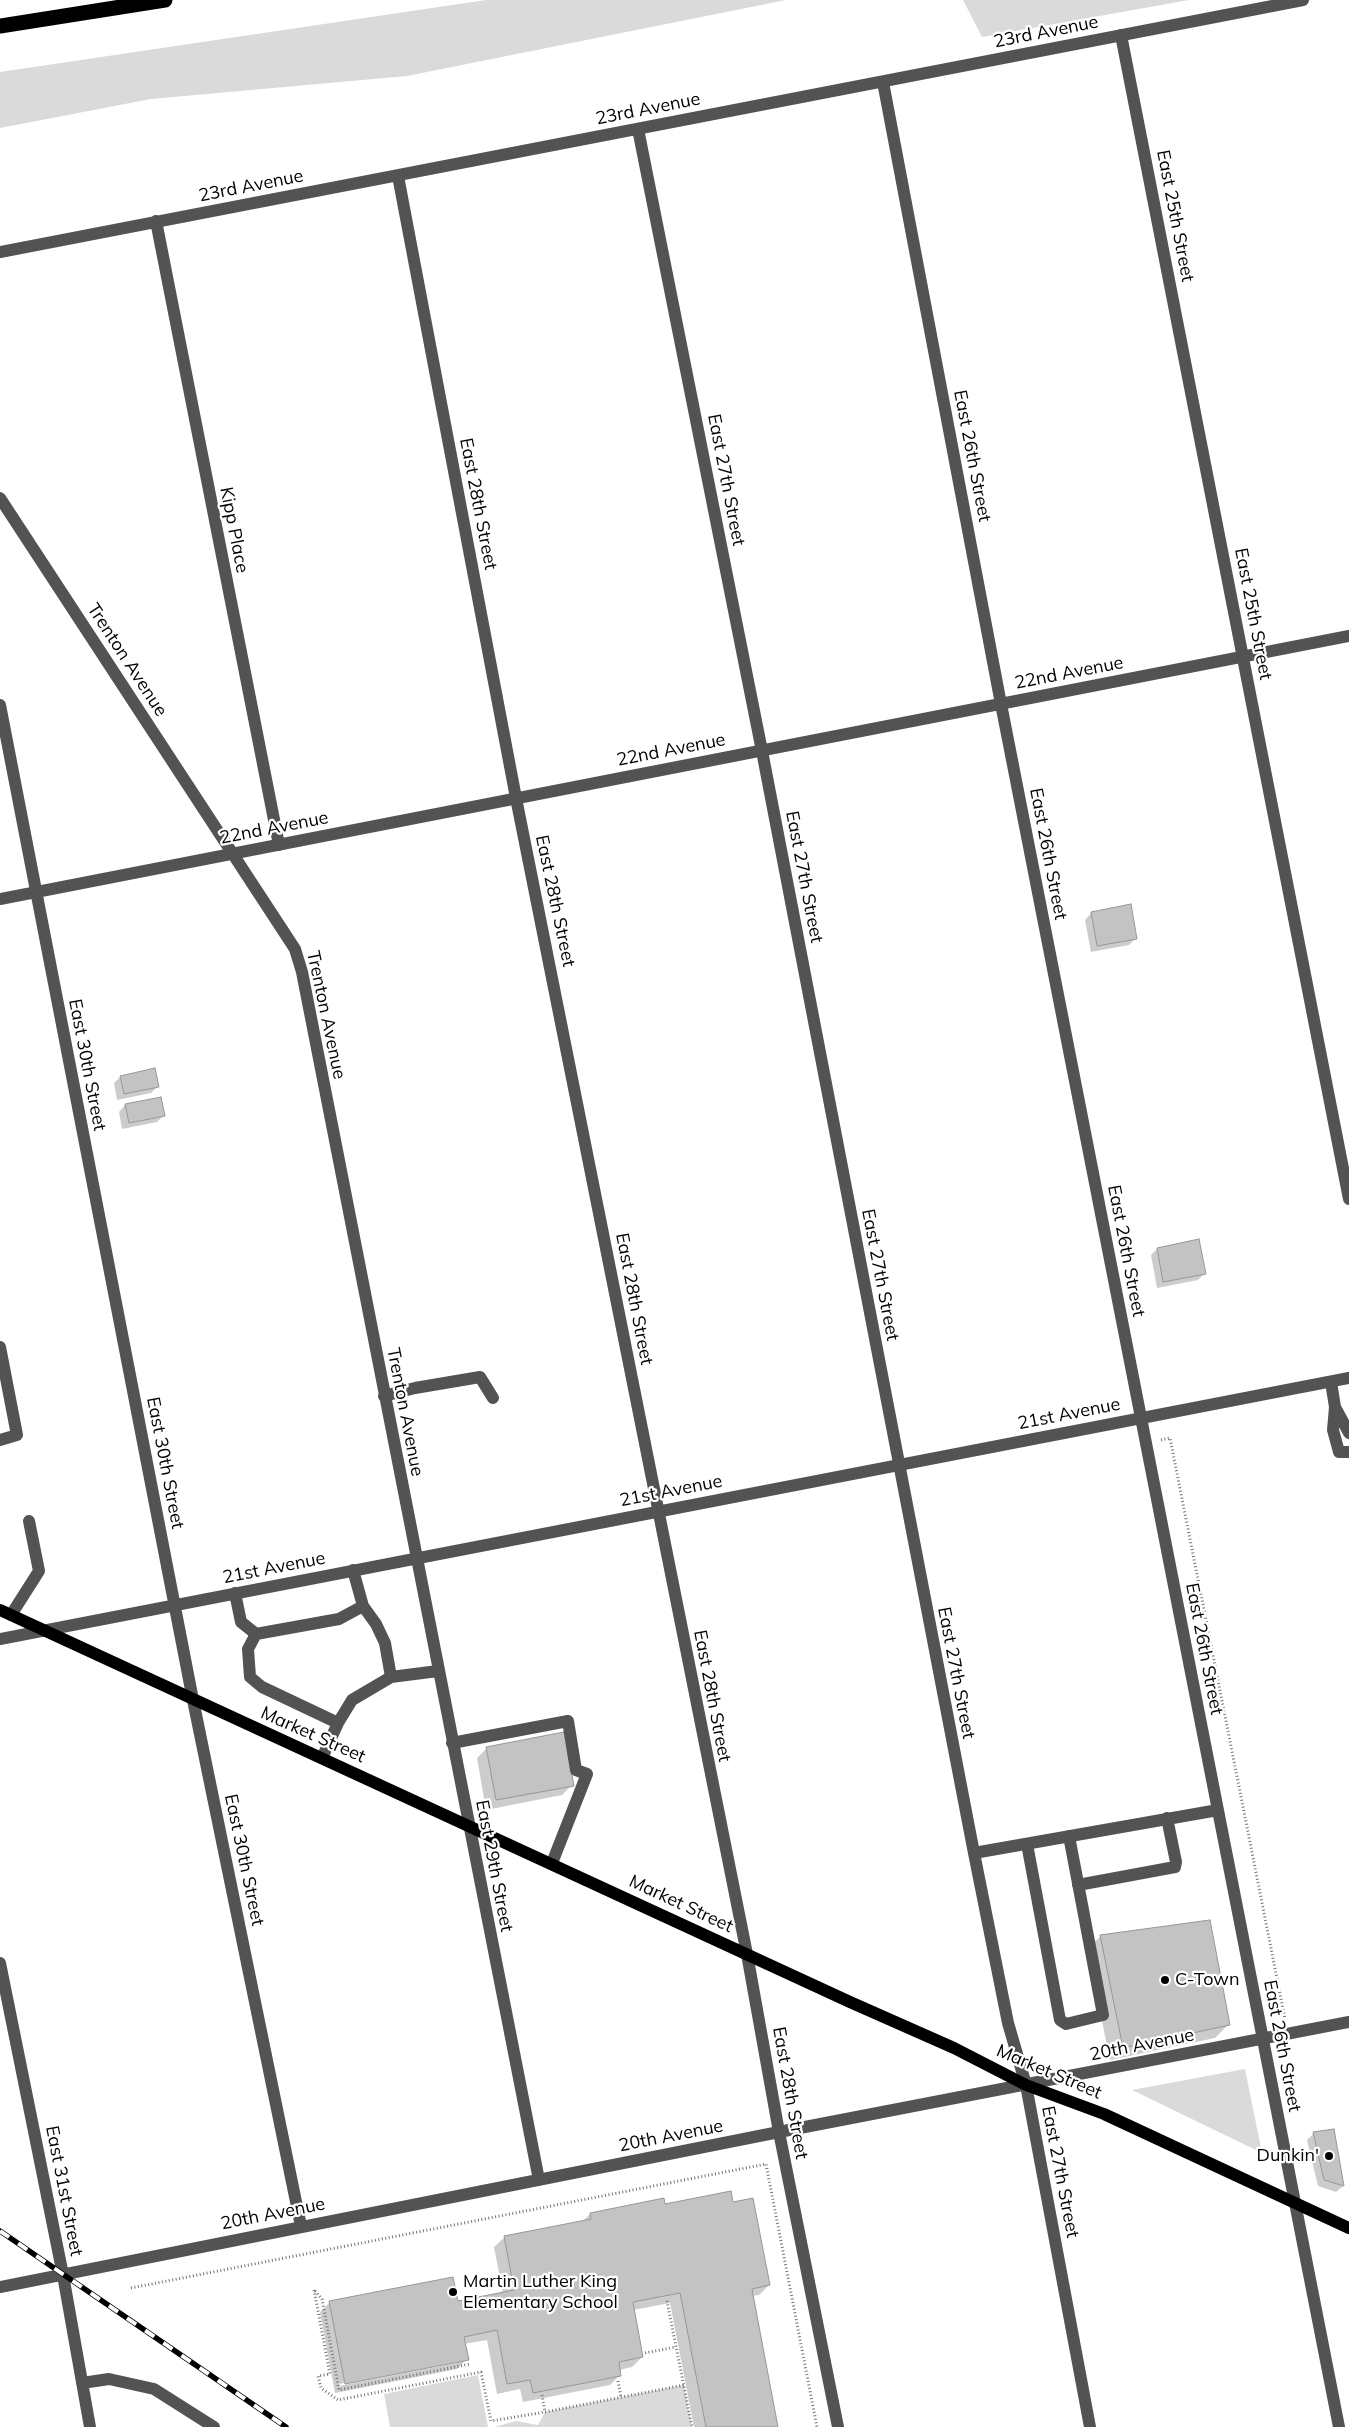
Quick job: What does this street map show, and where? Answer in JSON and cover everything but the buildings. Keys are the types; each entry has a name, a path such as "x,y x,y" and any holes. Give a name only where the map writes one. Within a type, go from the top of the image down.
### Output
{"highway":[{"path":"0,26 165,0"}],"main road":[{"name":"Market Street","path":"5,1613 954,2048 1026,2085 1104,2114 1349,2228"}],"street":[{"name":"23rd Avenue","path":"0,252 1303,0"},
{"name":"East 25th Street","path":"1121,35 1349,1199"},
{"name":"East 26th Street","path":"883,82 1001,704 1339,2427"},
{"name":"East 27th Street","path":"638,129 762,751 974,1853 1008,2023 1026,2085 1090,2427"},
{"name":"East 28th Street","path":"398,176 516,798 569,1056 657,1512 747,1954 779,2132 838,2427"},
{"name":"Kipp Place","path":"156,221 279,845"},
{"name":"Trenton Avenue","path":"0,498 296,949 416,1558"},
{"name":"22nd Avenue","path":"0,899 1349,636"},
{"name":"East 30th Street","path":"0,705 193,1700 301,2226"},
{"path":"0,1347 17,1436 0,1440"},
{"path":"384,1396 415,1388 480,1377 493,1398"},
{"name":"21st Avenue","path":"0,1638 1349,1378"},
{"path":"1331,1382 1335,1408 1333,1430 1339,1452 1349,1452"},
{"path":"1335,1408 1349,1414"},
{"path":"1335,1408 1349,1432"},
{"path":"5,1613 39,1571 29,1521"},
{"name":"East 29th Street","path":"416,1558 539,2180"},
{"path":"353,1570 363,1606 376,1624 385,1643 391,1677"},
{"path":"235,1593 242,1622 256,1634"},
{"path":"256,1634 339,1619 363,1606"},
{"path":"256,1634 248,1649 250,1677 262,1687 338,1723"},
{"path":"322,1758 338,1723 352,1700 391,1677 438,1671"},
{"path":"452,1744 568,1721 576,1770 587,1774 552,1864"},
{"path":"974,1853 1218,1810"},
{"path":"1078,1884 1175,1867 1176,1862 1167,1818"},
{"path":"1027,1844 1060,2020 1064,2024 1103,2015 1069,1836"},
{"name":"East 31st Street","path":"0,1963 63,2275 90,2427"},
{"name":"20th Avenue","path":"0,2287 779,2132 1349,2022"},
{"path":"82,2383 109,2379 154,2389 214,2427"}],"path":[{"path":"1146,1443 1170,1438 1288,2034"},
{"path":"131,2288 766,2164 816,2427"},
{"path":"470,2364 340,2390 322,2299 314,2290 330,2374 318,2376 321,2388 338,2400 481,2372 491,2422 684,2385"},
{"path":"667,2302 692,2427"},
{"path":"645,2352 676,2347"},
{"path":"618,2381 621,2397"},
{"path":"542,2395 545,2412"}],"shaded area":[{"path":"486,0 786,0 407,76 151,99 0,128 0,72"},
{"path":"963,0 1189,0 982,37"},
{"path":"1245,2069 1262,2153 1132,2090"},
{"path":"478,2375 488,2427 390,2427 384,2394"},
{"path":"684,2385 692,2427 494,2427 516,2421 538,2425 545,2412"}],"railway":[{"path":"0,2231 286,2427"}],"place":[{"name":"C-Town","path":"1165,1980"},
{"name":"Dunkin'","path":"1329,2156"},
{"name":"Martin Luther King Elementary School","path":"453,2292"}]}
